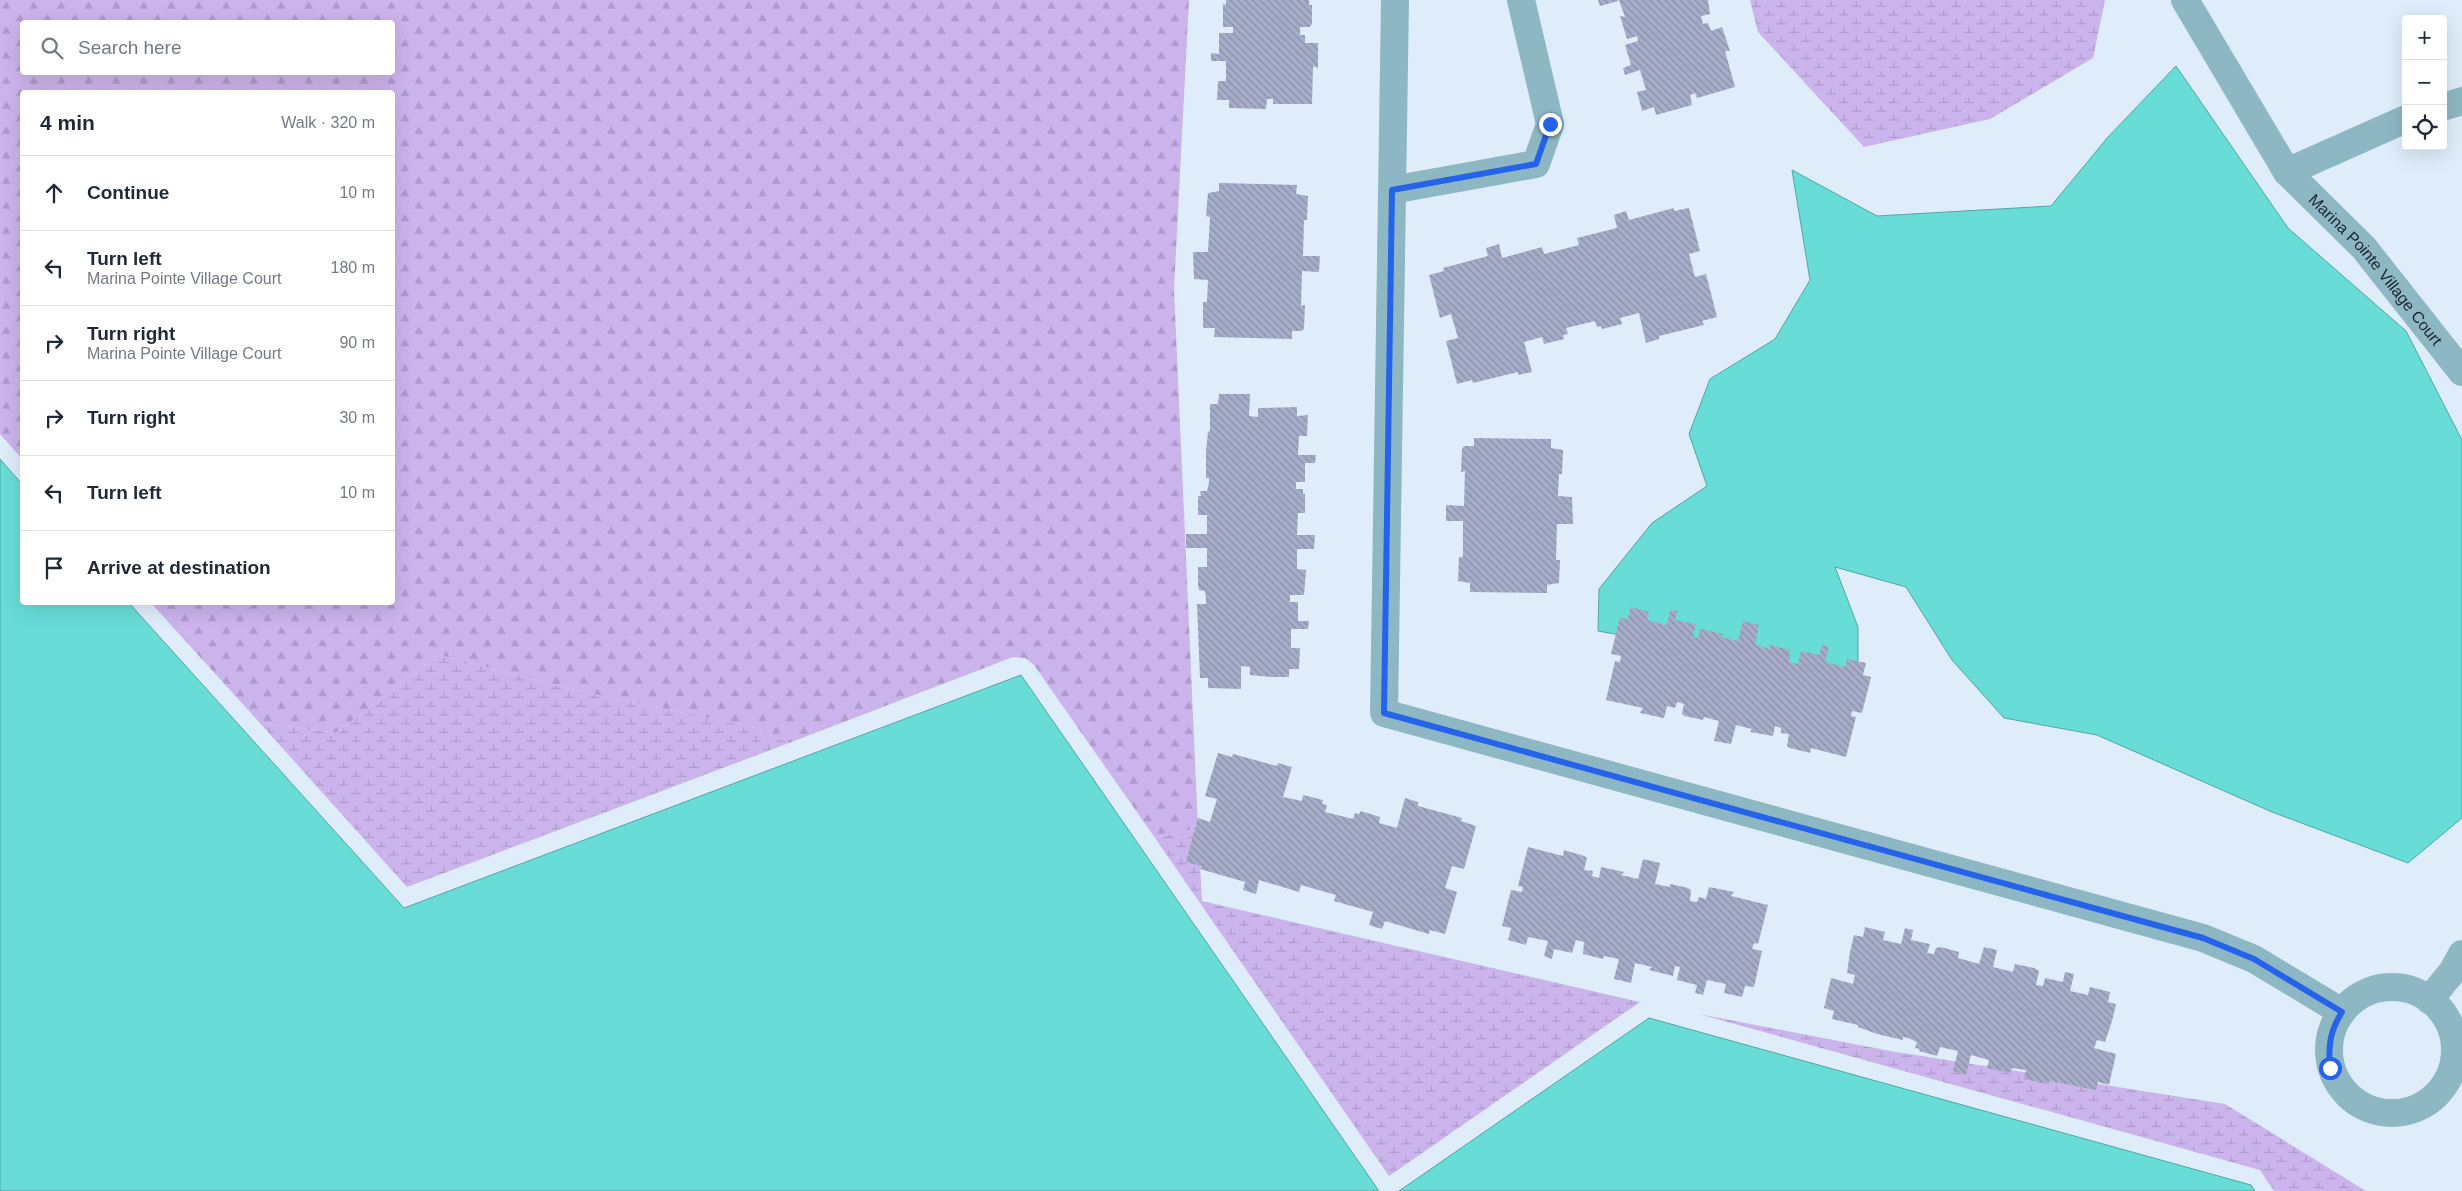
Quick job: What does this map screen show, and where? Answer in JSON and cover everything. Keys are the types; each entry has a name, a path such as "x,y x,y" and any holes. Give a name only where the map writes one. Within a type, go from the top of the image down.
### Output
{"street":[{"path":"1395,0 1384,713 2203,938 2254,959 2342,1012"},
{"path":"1392,190 1536,164 1550,124 1521,0"},
{"name":"Marina Pointe Village Court","path":"2185,0 2287,172 2364,248 2462,372"},
{"path":"2447,106 2462,101"},
{"path":"2287,172 2402,121"},
{"path":"2429,1000 2452,972 2462,954"},
{"path":"2380,988 2400,988 2420,994 2429,1000 2448,1021 2454,1041 2453,1091 2435,1096 2417,1108 2396,1114 2374,1112 2355,1102 2340,1087 2330,1068 2328,1046 2334,1026 2342,1012 2360,995 2380,988"}],"green space":[{"path":"0,0 1189,0 1174,289 1198,828 1155,838 1034,665 1025,658 1013,657 789,743 756,728 587,693 439,655 336,733 259,722 153,605 395,605 395,90 20,90 20,457 0,434"},
{"path":"1750,0 2105,0 2093,58 1990,119 1864,147 1758,32"},
{"path":"439,655 587,693 756,728 789,743 407,887 259,722 336,733"},
{"path":"1198,828 1202,901 1640,1002 1389,1176 1155,838"},
{"path":"1699,1014 1890,1051 2225,1104 2366,1191 2274,1191 2260,1170"}],"shaded area":[{"path":"2176,66 2288,228 2406,331 2462,440 2462,818 2408,863 2272,812 2097,735 2004,718 1952,660 1906,587 1835,567 1858,627 1858,661 1806,686 1699,649 1598,631 1599,589 1652,523 1707,486 1689,434 1710,379 1775,339 1810,280 1792,170 1877,216 2051,206 2108,137"},
{"path":"0,459 20,482 20,605 131,605 404,908 1021,675 1379,1191 0,1191"},
{"path":"1649,1018 2251,1185 2255,1191 1399,1191"}],"building":[{"path":"1226,0 1309,0 1309,5 1312,5 1312,24 1310,27 1300,27 1300,35 1305,35 1305,43 1318,43 1318,68 1313,66 1312,104 1273,104 1273,99 1267,99 1266,109 1229,108 1229,100 1217,100 1218,81 1226,81 1226,61 1211,61 1211,53 1219,54 1219,33 1233,33 1233,27 1223,27 1223,4 1226,5"},
{"path":"1598,0 1618,0 1618,1 1600,6"},
{"path":"1619,0 1708,0 1710,14 1701,16 1703,24 1708,23 1711,31 1722,27 1730,51 1725,51 1735,87 1697,98 1695,93 1690,95 1692,105 1656,115 1654,107 1642,111 1637,92 1646,90 1640,70 1625,75 1623,68 1631,65 1625,45 1638,41 1637,36 1627,39 1620,16 1625,17"},
{"path":"1219,183 1297,185 1296,194 1308,196 1307,220 1304,220 1303,256 1320,256 1319,272 1302,271 1301,306 1305,305 1304,328 1302,331 1292,331 1292,339 1214,337 1215,328 1204,328 1203,326 1203,302 1207,302 1208,280 1194,279 1193,252 1208,252 1210,217 1206,216 1208,193 1219,191"},
{"path":"1674,208 1674,211 1689,208 1700,251 1689,254 1695,277 1706,274 1717,317 1702,321 1704,325 1659,336 1659,339 1646,343 1639,313 1620,318 1622,324 1602,329 1601,326 1597,327 1595,321 1566,328 1568,334 1563,335 1564,339 1544,344 1542,337 1524,342 1532,372 1518,375 1518,372 1473,383 1472,380 1457,384 1446,341 1458,338 1451,314 1440,318 1429,275 1444,271 1443,268 1488,256 1486,248 1499,244 1502,258 1542,247 1544,254 1579,245 1577,238 1617,228 1614,215 1626,211 1629,220"},
{"path":"1219,394 1250,394 1249,416 1258,417 1258,408 1297,407 1297,416 1308,415 1307,436 1299,436 1298,455 1316,455 1315,463 1305,463 1305,482 1296,482 1296,489 1303,489 1303,494 1305,494 1305,513 1298,513 1297,535 1315,535 1314,549 1297,549 1297,569 1306,570 1304,595 1290,595 1290,602 1298,602 1298,621 1309,621 1308,629 1291,629 1291,648 1300,648 1299,669 1289,669 1289,677 1272,677 1250,675 1250,667 1241,666 1241,689 1208,688 1208,678 1200,678 1197,604 1206,604 1206,599 1205,591 1199,590 1198,567 1207,567 1207,548 1186,548 1186,534 1207,534 1207,515 1198,515 1198,496 1201,496 1200,491 1207,491 1209,482 1209,478 1206,478 1206,452 1208,431 1210,432 1210,404 1218,404"},
{"path":"1474,438 1551,439 1551,448 1563,450 1562,474 1559,474 1558,496 1572,497 1573,524 1557,524 1556,560 1560,560 1559,583 1547,585 1547,593 1470,592 1470,583 1458,581 1459,557 1463,557 1463,521 1446,521 1446,505 1464,506 1465,471 1461,472 1462,449 1464,446 1474,446"},
{"path":"1630,607 1649,612 1647,620 1667,625 1670,610 1678,611 1675,620 1696,624 1693,637 1698,638 1700,629 1724,634 1721,637 1738,641 1743,621 1759,625 1755,645 1770,649 1770,645 1790,650 1789,662 1798,664 1801,651 1819,655 1822,645 1829,647 1825,662 1845,667 1847,659 1866,663 1863,675 1871,677 1862,713 1852,711 1851,716 1856,717 1846,757 1811,748 1810,753 1790,748 1787,746 1789,734 1781,733 1781,728 1775,726 1773,736 1750,732 1752,729 1736,725 1731,744 1714,741 1719,721 1704,717 1703,720 1685,716 1682,714 1684,704 1677,702 1675,708 1667,706 1664,718 1640,713 1643,708 1606,700 1615,661 1620,662 1621,656 1611,654 1620,617 1628,620"},
{"path":"1218,753 1232,757 1233,754 1277,766 1278,763 1292,767 1283,797 1302,801 1303,795 1323,800 1322,804 1327,805 1325,812 1353,819 1355,813 1359,814 1361,811 1380,817 1379,823 1397,828 1405,798 1418,802 1418,806 1462,818 1461,821 1476,826 1464,869 1452,866 1445,888 1457,892 1445,934 1430,930 1429,934 1385,921 1382,929 1369,925 1373,912 1334,901 1336,895 1301,885 1299,892 1259,880 1256,894 1243,890 1245,882 1200,869 1201,866 1186,862 1198,818 1210,822 1217,799 1205,796"},
{"path":"1528,847 1563,856 1564,850 1584,856 1587,858 1584,870 1593,871 1592,876 1599,878 1601,867 1624,872 1621,875 1638,879 1643,859 1660,863 1655,884 1670,887 1670,884 1688,888 1691,890 1690,901 1697,902 1699,897 1706,899 1709,887 1734,892 1731,896 1768,905 1758,944 1754,943 1752,949 1762,951 1754,987 1745,986 1742,997 1724,993 1726,984 1707,980 1703,995 1695,993 1697,985 1677,980 1680,967 1675,966 1673,976 1649,970 1652,967 1635,963 1631,983 1614,979 1619,959 1604,956 1603,959 1583,954 1584,942 1576,940 1572,953 1554,949 1552,959 1544,956 1548,941 1528,937 1526,945 1508,940 1511,928 1502,926 1511,890 1522,892 1523,887 1518,886"},
{"path":"1865,927 1885,932 1883,940 1901,944 1905,928 1913,930 1911,940 1930,944 1927,953 1934,954 1936,948 1941,947 1959,952 1958,958 1979,964 1984,947 1997,950 1993,967 2013,972 2015,964 2034,968 2039,971 2036,985 2043,986 2045,978 2063,982 2065,972 2074,974 2070,991 2088,995 2090,987 2110,992 2108,1002 2116,1004 2112,1021 2105,1042 2097,1040 2094,1048 2116,1054 2109,1085 2098,1082 2096,1090 2049,1081 2049,1084 2024,1079 2026,1070 2012,1068 2011,1072 2006,1072 1987,1068 1989,1060 1971,1055 1966,1075 1953,1071 1958,1051 1940,1047 1937,1056 1919,1051 1920,1049 1915,1048 1917,1042 1908,1038 1903,1037 1903,1040 1877,1034 1858,1027 1858,1025 1832,1019 1834,1011 1824,1008 1831,978 1853,984 1855,975 1847,973 1850,952 1854,935 1863,937"}],"route":[{"path":"1550,124 1536,164 1392,190 1384,713 2203,938 2254,959 2342,1012 2334,1026 2328,1046 2330,1068"}]}
